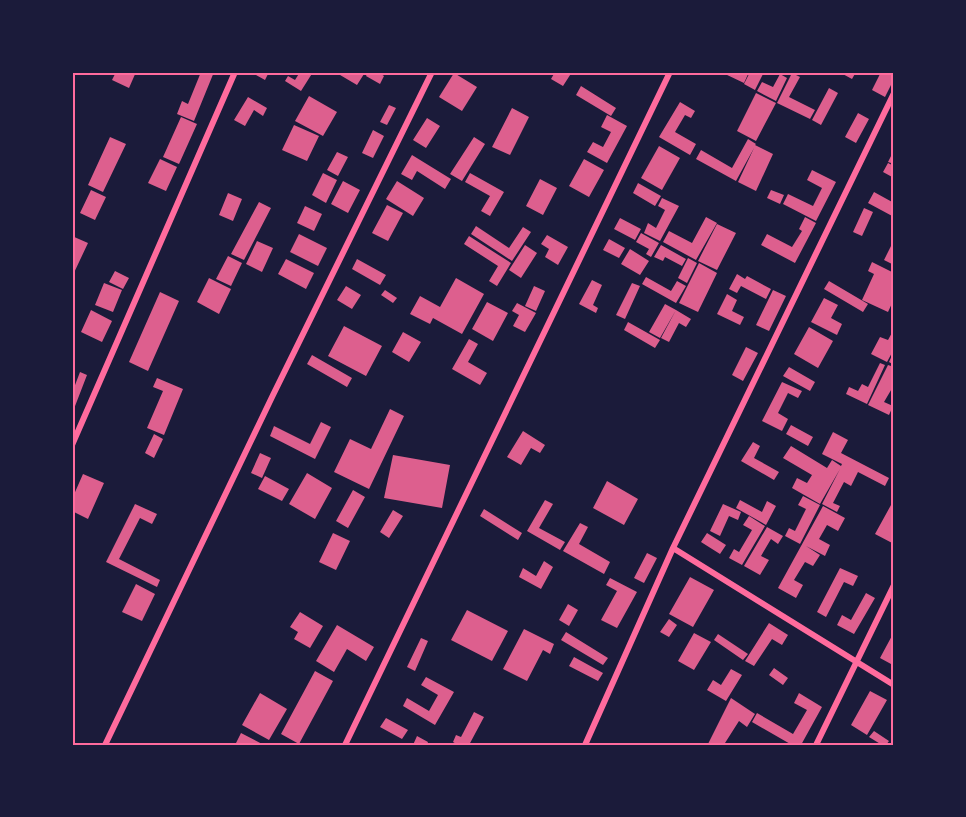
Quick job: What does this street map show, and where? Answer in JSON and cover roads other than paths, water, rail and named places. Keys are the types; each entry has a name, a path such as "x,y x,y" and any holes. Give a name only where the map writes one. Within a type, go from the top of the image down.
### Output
{"street":[{"path":"72,445 235,72"},
{"path":"105,745 273,395 432,72"},
{"path":"345,745 670,72"},
{"path":"585,745 674,548 894,93"},
{"path":"674,548 894,685"},
{"path":"816,745 894,585"}]}
